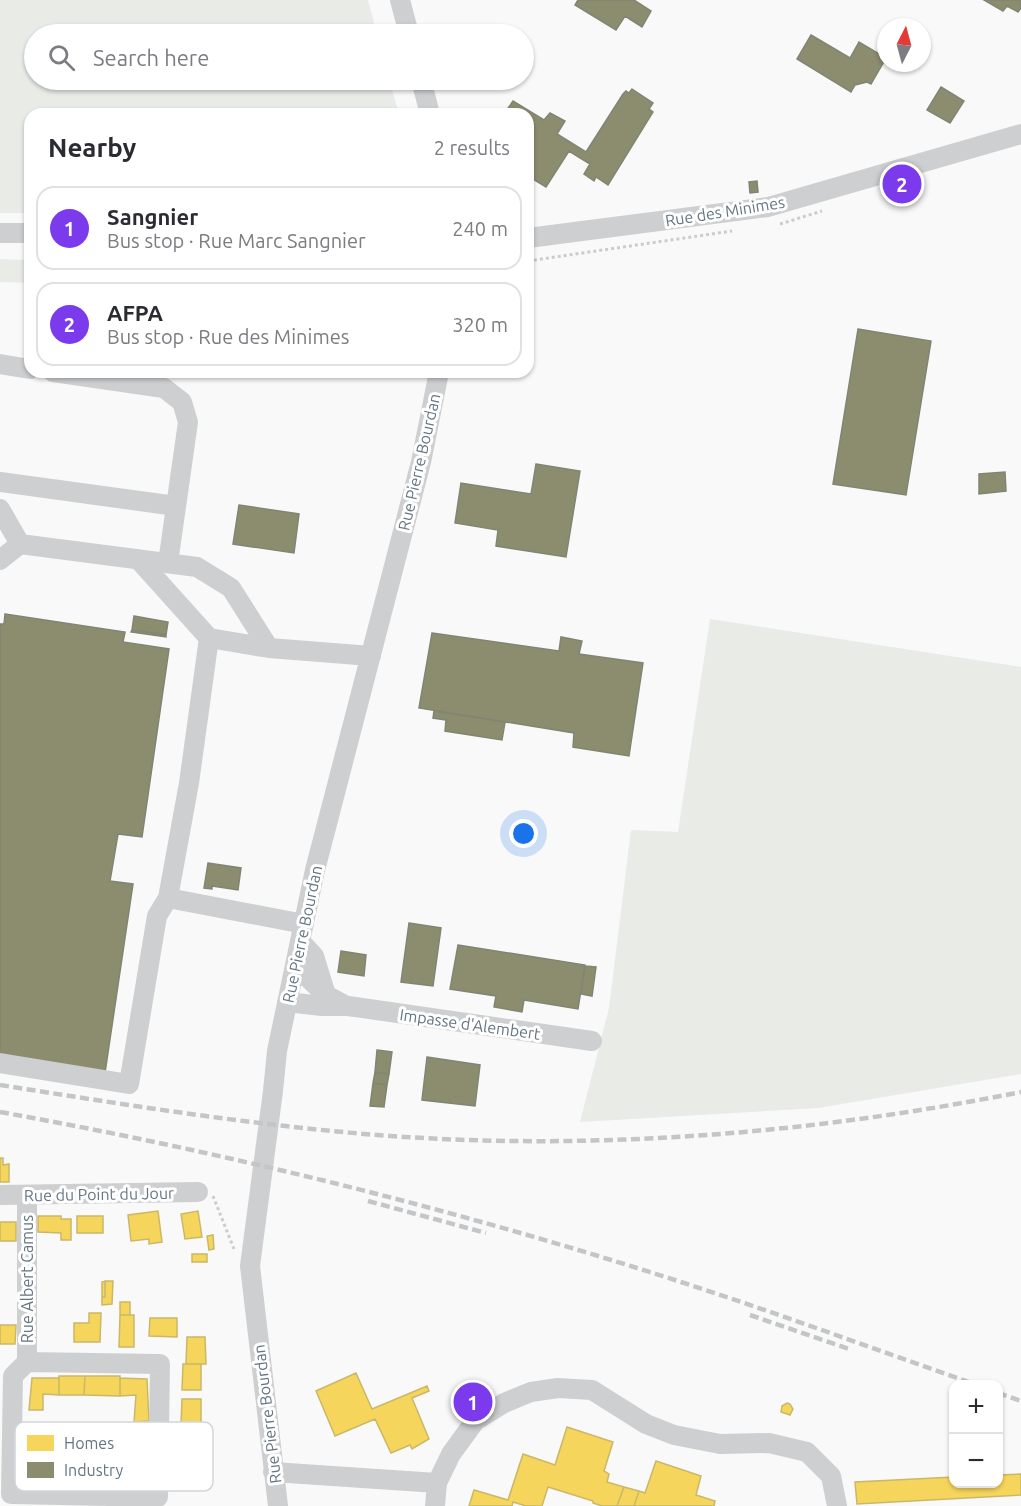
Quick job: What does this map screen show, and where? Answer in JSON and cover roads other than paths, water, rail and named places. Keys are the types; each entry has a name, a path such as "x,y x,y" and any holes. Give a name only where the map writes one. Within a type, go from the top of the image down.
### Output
{"street":[{"path":"400,0 406,24"},
{"path":"424,90 428,108"},
{"name":"Rue des Minimes","path":"534,237 768,207 1021,134"},
{"path":"0,233 24,233"},
{"path":"0,364 24,368"},
{"path":"95,378 165,388 182,402 188,422 168,563"},
{"name":"Rue Pierre Bourdan","path":"278,1506 249,1266 277,1051 315,870 421,462 438,378"},
{"path":"0,482 176,506"},
{"path":"0,509 20,544"},
{"path":"0,560 20,544 197,567 231,588 269,648"},
{"path":"138,559 209,638 269,648 371,656"},
{"path":"0,1063 129,1084 157,916 168,898 189,783 209,638"},
{"path":"168,898 302,933 314,956 326,995"},
{"name":"Impasse d'Alembert","path":"294,972 305,975 326,995 348,1006"},
{"name":"Impasse d'Alembert","path":"287,1002 348,1006 592,1041"},
{"name":"Rue du Point du Jour","path":"0,1195 198,1192"},
{"name":"Rue Albert Camus","path":"27,1195 27,1362 13,1376 6,1448 11,1494 158,1497 158,1491"},
{"name":"Rue Albert Camus","path":"27,1362 160,1364 159,1422"},
{"path":"435,1506 437,1483 456,1445 476,1421 504,1403 531,1392 558,1388 592,1390 646,1424 675,1435 720,1444 770,1443 807,1452 831,1476 837,1506"},
{"path":"273,1472 437,1483"}],"railway":[{"path":"0,1085 202,1116 303,1128 405,1137 560,1141 637,1139 792,1127 868,1118 1021,1092"},
{"path":"0,1112 258,1165 428,1207 718,1294 963,1380"},
{"path":"368,1201 486,1233"},
{"path":"750,1315 849,1349"},
{"path":"1003,1395 1021,1401"}],"place":[{"name":"AFPA","path":"902,184"},
{"name":"Sangnier","path":"473,1402"}]}
